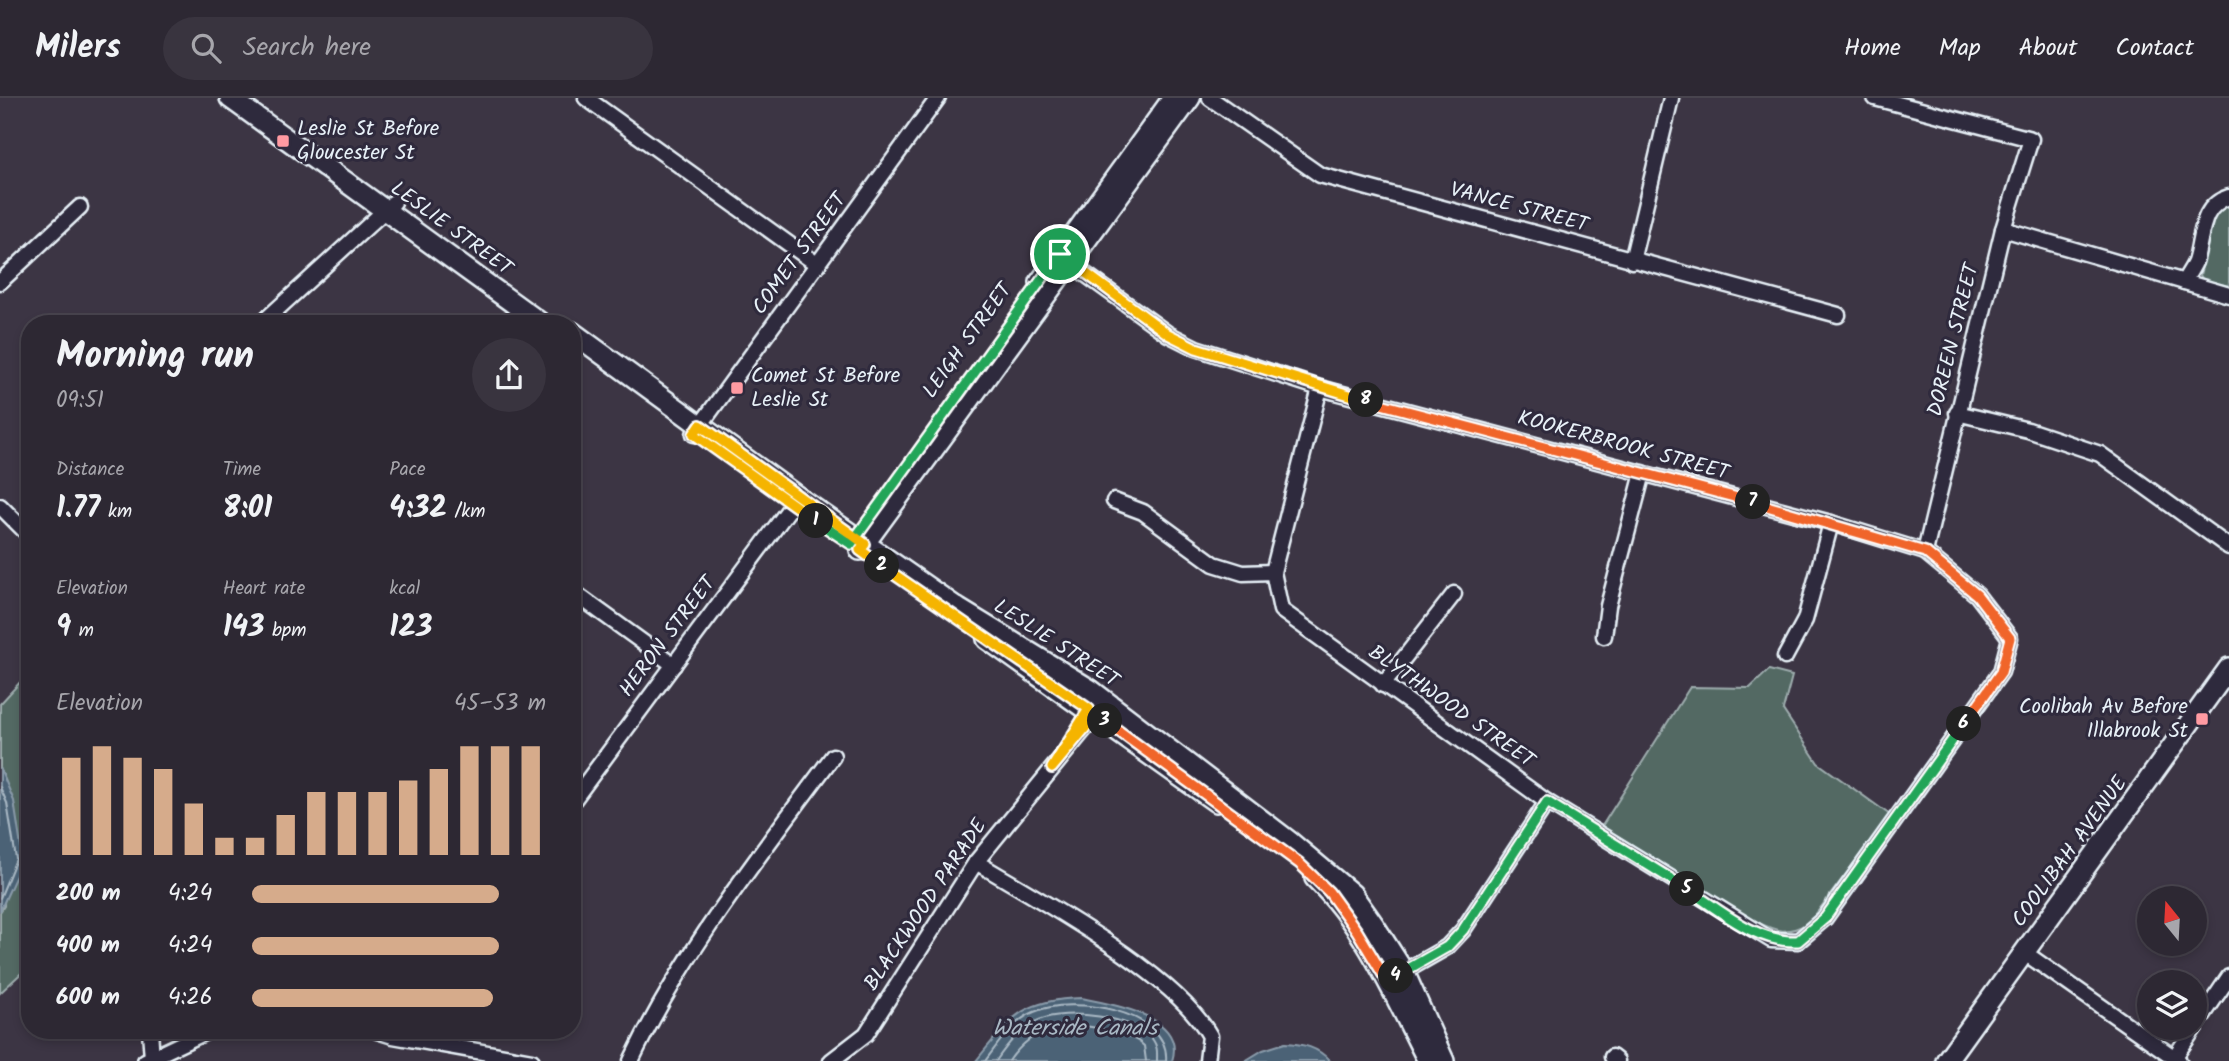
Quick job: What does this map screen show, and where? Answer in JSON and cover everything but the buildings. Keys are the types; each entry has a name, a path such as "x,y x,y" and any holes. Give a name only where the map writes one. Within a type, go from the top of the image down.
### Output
{"street":[{"path":"586,98 818,265"},
{"name":"LEIGH STREET","path":"1065,259 1173,98"},
{"name":"LEIGH STREET","path":"858,544 866,520 1190,98"},
{"name":"VANCE STREET","path":"1210,98 1320,175 1838,315"},
{"path":"1632,261 1671,98"},
{"name":"DOREEN STREET","path":"1875,98 2031,139 2003,229 1925,552"},
{"name":"COMET STREET","path":"697,429 936,99"},
{"name":"LESLIE STREET","path":"241,100 549,315"},
{"path":"2184,282 2194,263 2207,213 2214,204 2229,197"},
{"path":"271,315 390,206"},
{"name":"LESLIE STREET","path":"390,206 530,315"},
{"path":"0,282 80,208"},
{"path":"2003,229 2229,295"},
{"name":"KOOKERBROOK STREET","path":"1065,259 1168,334 1196,348 1320,388 1831,523 1925,552 1977,595 2010,638 2001,672 1825,918 1798,941"},
{"name":"LESLIE STREET","path":"581,339 795,501 1097,705 1289,841 1352,894 1395,977 1444,1061"},
{"name":"LESLIE STREET","path":"581,351 697,429"},
{"name":"BLYTHWOOD STREET","path":"1320,388 1273,572 1281,610 1547,802 1756,933 1771,940 1798,941"},
{"path":"1957,413 2028,430 2100,454 2229,547"},
{"path":"1604,636 1608,606 1643,473"},
{"name":"HERON STREET","path":"581,790 795,501"},
{"path":"1114,501 1143,512 1214,564 1242,573 1273,572"},
{"path":"0,506 21,527"},
{"path":"1785,657 1805,620 1831,523"},
{"path":"1384,685 1454,594"},
{"path":"581,597 674,665"},
{"name":"COOLIBAH AVENUE","path":"1946,1061 2229,668"},
{"name":"BLACKWOOD PARADE","path":"831,1061 866,1034 976,862 1052,768 1097,705"},
{"path":"631,1061 675,975 832,756"},
{"path":"1395,977 1447,947 1463,930 1547,802"},
{"path":"976,862 1105,942 1184,1001 1210,1036 1207,1061"},
{"path":"2025,953 2176,1059 2229,978"},
{"name":"LESLIE STREET","path":"1395,977 1428,1061"},
{"path":"149,1039 148,1060 191,1039"},
{"path":"405,1039 532,1061"}],"green space":[{"path":"2229,204 2229,286 2203,280 2200,275 2216,211"},
{"path":"1769,670 1792,676 1783,710 1818,763 1890,815 1809,923 1788,931 1769,928 1755,921 1602,826 1690,687 1750,688"},
{"path":"21,681 21,973 0,993 0,912 4,906 7,786 0,768 0,704"}],"water":[{"path":"0,768 14,801 21,864 0,911"},
{"name":"Waterside Canals","path":"1081,998 1126,1008 1157,1022 1168,1033 1174,1045 1172,1061 976,1061 1009,1023 1030,1007"},
{"path":"1285,1043 1310,1047 1330,1061 1245,1061 1263,1050"}],"place":[{"name":"Leslie St Before Gloucester St","path":"283,141"},
{"name":"Comet St Before Leslie St","path":"737,388"},
{"name":"Coolibah Av Before Illabrook St","path":"2202,719"}],"route":[{"path":"1060,254 866,520 857,538 851,544 837,537 694,434 700,425 798,497 843,528 857,538 865,544 860,550 1089,709 1052,768 1096,715 1299,863 1329,892 1357,931 1387,981 1447,947 1463,930 1547,802 1756,933 1771,940 1798,941 1825,918 2001,672 2010,638 1977,595 1925,552 1831,523 1320,388 1196,348 1168,334 1060,254"}]}
